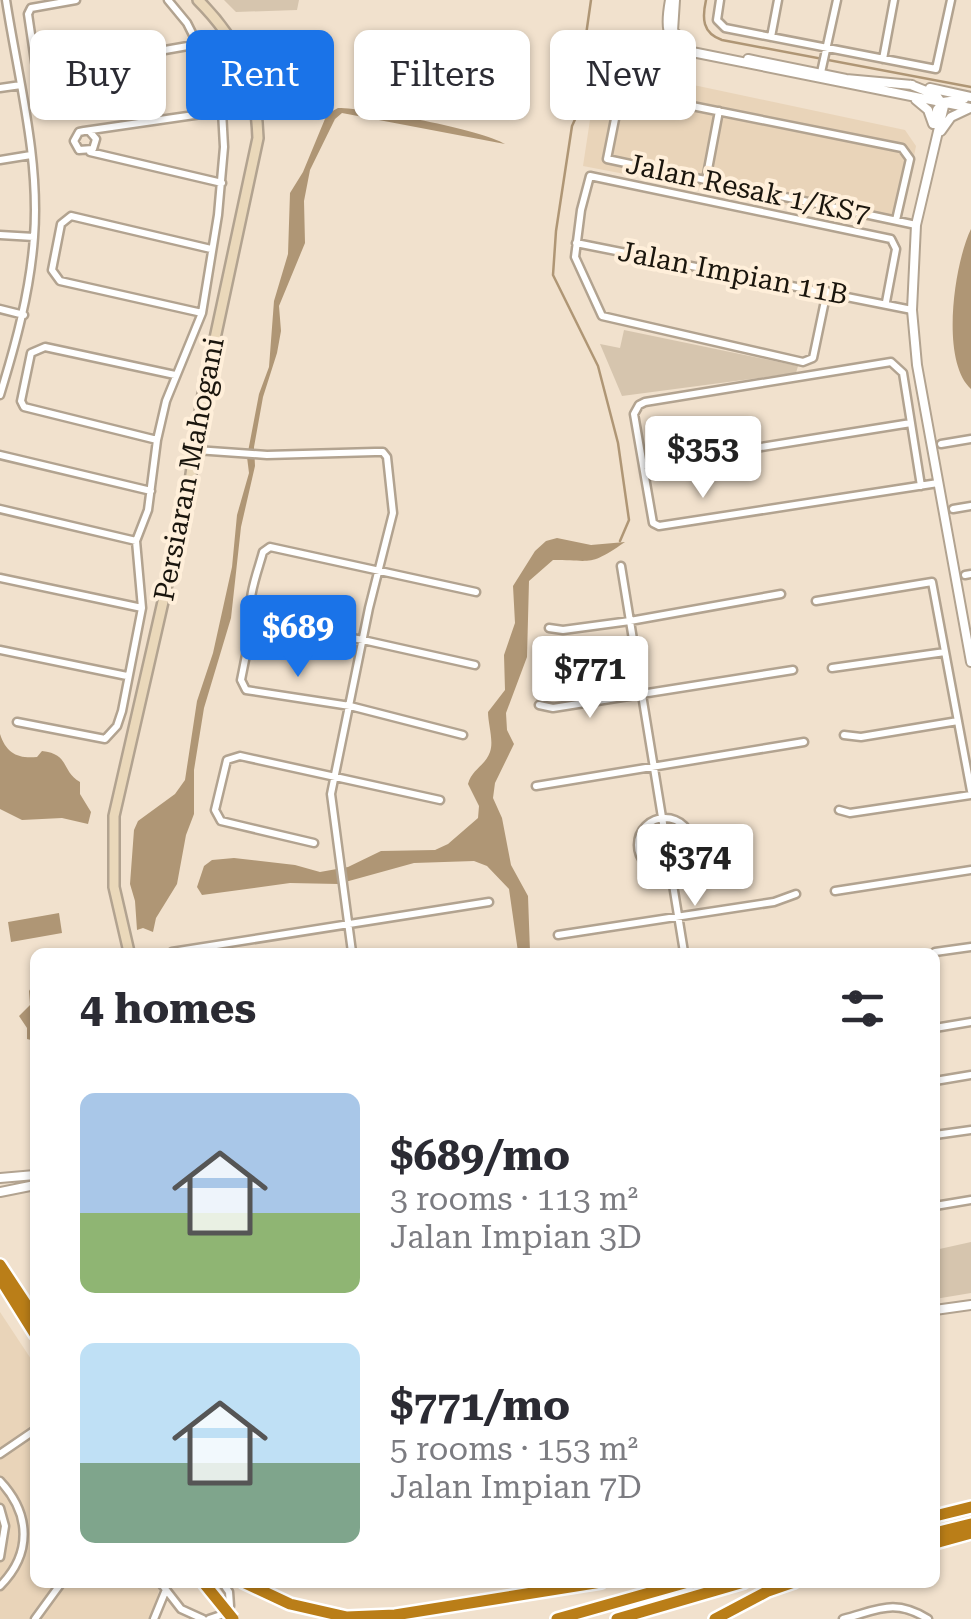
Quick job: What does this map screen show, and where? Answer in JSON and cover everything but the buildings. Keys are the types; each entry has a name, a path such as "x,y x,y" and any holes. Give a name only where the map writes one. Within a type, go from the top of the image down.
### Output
{"highway":[{"path":"0,1265 30,1310"},
{"path":"0,1278 30,1326"},
{"path":"940,1515 971,1507"},
{"path":"940,1531 971,1524"},
{"path":"940,1541 971,1532"},
{"path":"208,1588 233,1619"},
{"path":"257,1588 318,1612 348,1617 395,1615"},
{"path":"373,1619 563,1588"},
{"path":"557,1619 667,1588"},
{"path":"616,1619 723,1588"},
{"path":"715,1619 778,1588"}],"main road":[{"name":"Persiaran Mahogani","path":"127,948 114,887 114,816 196,450 202,399 258,138 257,102 244,62 218,20 198,0"}],"street":[{"path":"0,394 24,315 34,236 31,155 21,85 4,15 6,0"},
{"path":"76,0 32,8 26,20 36,68 46,70 186,46"},
{"path":"168,0 189,30"},
{"path":"673,0 673,30 685,45 809,71 820,77 910,85 971,99"},
{"path":"673,0 667,32 679,48 971,108"},
{"path":"720,0 719,23 726,28 936,69 951,0"},
{"path":"771,37 778,0"},
{"path":"820,77 837,0"},
{"path":"883,59 894,0"},
{"path":"809,71 820,67 824,60"},
{"path":"824,60 832,76"},
{"path":"0,88 21,85"},
{"path":"910,85 936,95 944,108 916,224 912,307 917,366 971,662"},
{"name":"Jalan Resak 1/KS7","path":"896,220 910,159 902,148 624,96 618,104 607,160 706,180 896,220 916,224"},
{"path":"914,98 931,116 935,138"},
{"path":"942,102 971,99"},
{"path":"935,138 951,117 971,108"},
{"path":"706,180 718,111"},
{"path":"186,117 79,132 74,141 78,150 222,183"},
{"path":"17,722 105,739 112,735 122,711 142,608 136,541 152,491 157,440 175,375 202,313 222,183 222,120"},
{"path":"89,152 96,144 90,132"},
{"path":"0,160 31,155"},
{"path":"827,291 813,358 803,362 602,316 575,257 590,176 891,239 896,248 888,303"},
{"path":"202,313 60,280 52,270 61,224 70,216 212,249"},
{"path":"0,235 34,236"},
{"name":"Jalan Impian 11B","path":"576,243 912,307"},
{"path":"0,309 24,315"},
{"path":"157,440 29,410 21,401 31,353 45,347 175,375"},
{"path":"922,486 903,373 891,362 645,402 638,405 634,414 653,523 659,526 922,486 938,483"},
{"path":"642,466 911,423"},
{"path":"941,444 971,439"},
{"path":"196,450 267,456 386,454 393,513 335,775 331,810 351,948"},
{"path":"0,455 152,491"},
{"path":"953,509 971,506"},
{"path":"0,509 136,541"},
{"path":"475,665 254,620 250,614 263,552 270,548 476,592"},
{"path":"621,566 683,948"},
{"path":"0,578 142,608"},
{"path":"816,601 932,582 971,793 850,813 839,810"},
{"path":"549,628 564,630 630,621 781,594"},
{"path":"254,620 241,680 246,690 350,706 464,734"},
{"path":"0,650 127,676"},
{"path":"832,668 945,652"},
{"path":"539,705 553,708 793,670"},
{"path":"844,735 958,722"},
{"path":"536,786 804,742"},
{"path":"314,843 221,821 216,810 227,760 240,756 440,800"},
{"path":"661,818 684,825 692,840 690,856 670,872 652,868 638,845 644,828 661,818"},
{"path":"835,891 971,870"},
{"path":"558,935 774,902 796,894"},
{"path":"197,948 489,902"},
{"path":"940,951 971,947"},
{"path":"940,1027 971,1022"},
{"path":"940,1080 971,1075"},
{"path":"940,1134 971,1130"},
{"path":"0,1178 30,1175"},
{"path":"0,1192 30,1186"},
{"path":"940,1205 971,1200"},
{"path":"940,1309 971,1304"},
{"path":"0,1454 30,1433"},
{"path":"25,1436 30,1439"},
{"path":"0,1481 13,1494 24,1519 25,1540 22,1558 0,1586"},
{"path":"0,1508 6,1526 0,1557"},
{"path":"34,1619 57,1588"},
{"path":"163,1588 190,1615 206,1619 224,1614 230,1606 226,1588"},
{"path":"154,1619 165,1591"},
{"path":"843,1619 904,1606 928,1619"}],"shaded area":[{"path":"224,0 299,0 297,10 236,12"},
{"path":"696,86 905,130 916,146 900,227 583,166 590,120 696,120"},
{"path":"334,110 354,110 354,115 342,113 335,119 310,170 304,201 305,243 279,306 281,331 254,447 255,466 241,527 231,618 204,708 194,770 194,814 177,884 156,918 153,932 137,930 130,884 134,830 138,821 175,794 185,780 197,701 213,653 232,567 237,515 249,473 247,457 259,394 269,367 274,301 288,254 290,193 325,120 334,120"},
{"path":"379,120 424,121 474,132 505,144"},
{"path":"971,229 971,389 961,376 956,357 953,312 959,265"},
{"path":"624,330 798,366 796,373 622,396 600,344 620,348"},
{"path":"557,538 591,545 625,542 590,560 553,560 529,581 527,657 506,713 507,730 514,744 495,783 493,798 502,818 511,865 528,896 530,948 517,948 509,889 487,866 474,861 414,863 338,884 290,883 202,895 197,887 204,866 212,860 234,858 320,872 348,867 381,851 435,850 478,818 479,806 468,784 490,752 488,712 505,690 504,655 515,623 513,586 546,541"},
{"path":"0,734 9,750 19,756 37,757 42,751 61,759 80,782 80,794 91,812 88,824 62,818 22,820 0,809"},
{"path":"59,913 62,933 11,942 8,922"},
{"path":"30,1005 30,1040 27,1039 27,1028 19,1016"},
{"path":"971,1242 971,1293 940,1298 940,1249"},
{"path":"0,1312 30,1357 30,1588 160,1588 151,1619 0,1619"}],"waterway":[{"path":"591,0 579,84 584,100 572,126 553,275 598,366 618,443 629,520 620,541"},
{"path":"706,0 705,24 722,40 971,87"}]}
